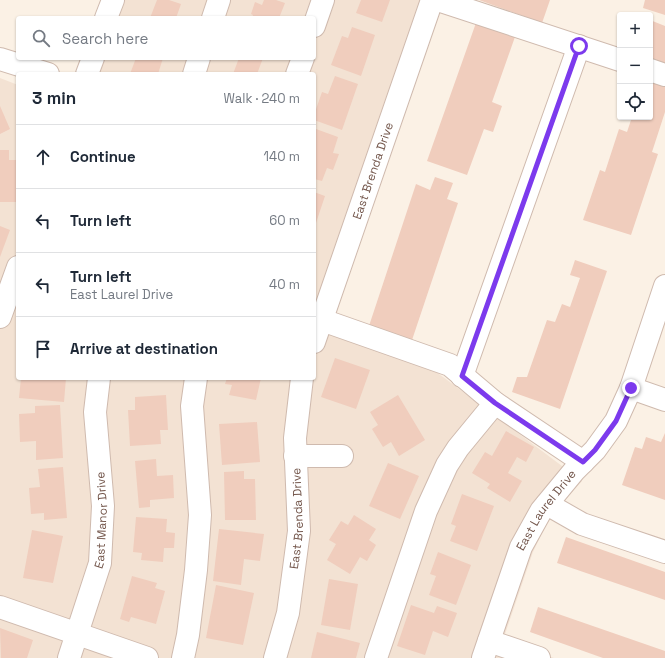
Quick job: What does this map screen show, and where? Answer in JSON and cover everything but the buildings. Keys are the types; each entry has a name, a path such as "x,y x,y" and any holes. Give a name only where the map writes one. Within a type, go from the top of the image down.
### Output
{"street":[{"path":"107,16 112,0"},
{"path":"214,16 219,0"},
{"path":"316,20 323,0"},
{"name":"East Brenda Drive","path":"316,336 432,0"},
{"path":"438,0 617,59"},
{"path":"462,376 579,46"},
{"path":"0,59 42,72"},
{"path":"88,72 92,60"},
{"path":"195,72 198,60"},
{"path":"298,72 302,60"},
{"path":"653,71 665,75"},
{"path":"0,317 16,273"},
{"name":"East Laurel Drive","path":"486,649 522,547 541,511 595,450 616,421 631,388 665,286"},
{"path":"322,320 450,365 495,403 583,462"},
{"name":"East Manor Drive","path":"69,658 100,563 103,506 95,412 99,380"},
{"path":"183,658 188,635 196,570 200,515 192,406 196,380"},
{"name":"East Brenda Drive","path":"275,658 288,613 299,531 294,438 302,380"},
{"path":"631,388 665,400"},
{"path":"376,658 426,511 447,465 458,448 495,403"},
{"path":"295,456 342,456"},
{"path":"547,504 582,524 665,552"},
{"path":"0,607 147,658"},
{"path":"486,649 539,658"}],"shaded area":[{"path":"118,0 444,0 330,330 423,362 582,481 550,517 533,552 503,640 554,658 0,658 0,78 16,84 16,380 316,380 316,72 94,72 97,60 316,60 316,16 113,16"}],"route":[{"path":"579,46 462,376 495,403 583,462 595,450 616,421 631,388"}]}
